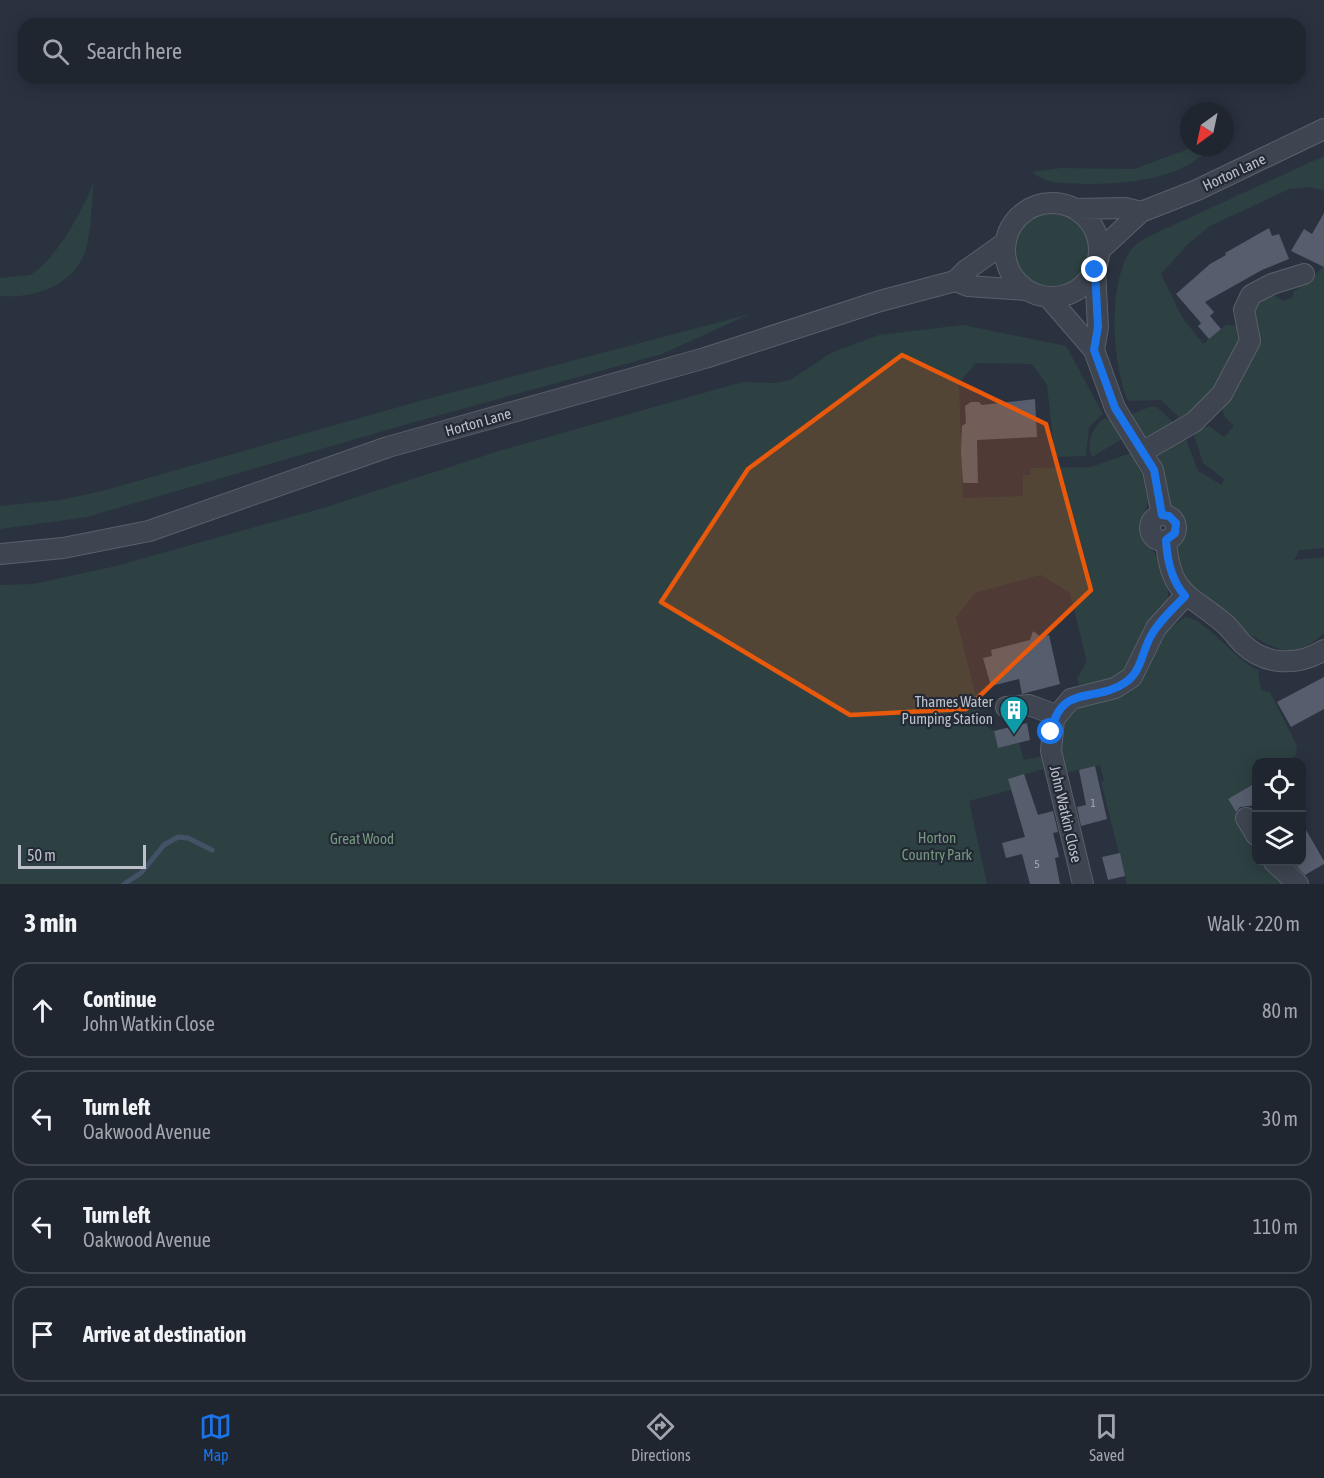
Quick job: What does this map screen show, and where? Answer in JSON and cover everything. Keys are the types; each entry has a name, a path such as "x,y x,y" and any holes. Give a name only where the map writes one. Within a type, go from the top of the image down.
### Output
{"street":[{"name":"Horton Lane","path":"1100,250 1142,212 1197,190 1324,129"},
{"path":"1094,350 1098,327 1095,270 1100,250 1097,234 1088,220 1076,209 1050,204 1024,212 1012,225 1005,253 1012,274 1026,290 1048,297 1068,295 1084,285 1095,270"},
{"name":"Horton Lane","path":"1076,209 1125,208 1142,212"},
{"name":"Horton Lane","path":"0,554 63,548 149,531 388,447 705,358 880,301 955,281 964,271 1006,242"},
{"path":"1144,451 1203,415 1222,394 1250,341 1244,314 1247,300 1267,286 1304,274"},
{"name":"Horton Lane","path":"955,281 968,286 1026,290"},
{"path":"1048,297 1094,350 1115,408 1144,451 1155,476 1162,515 1171,518 1176,525 1174,535 1166,540 1171,572 1185,596 1225,624 1247,647 1263,656 1285,662 1299,661 1324,650"},
{"path":"1006,707 1029,705 1056,714 1071,699 1109,690 1132,677 1156,628 1185,596"},
{"name":"John Watkin Close","path":"1056,714 1051,732 1051,751 1083,884"},
{"path":"1246,818 1252,827"},
{"path":"1279,866 1298,884"}],"highlighted area":[{"path":"902,355 1046,424 1091,590 966,709 850,715 661,602 748,469"}],"green space":[{"path":"1180,152 1180,156 1201,156 1169,173 1119,183 1064,183 1044,179 1032,172 1061,168 1134,169"},
{"path":"1324,156 1324,190 1308,187 1289,189 1210,226 1188,244 1161,274 1182,317 1203,344 1226,325 1238,326 1242,336 1224,382 1184,422 1161,400 1128,401 1118,367 1114,325 1118,283 1123,265 1131,250 1151,236"},
{"path":"94,182 85,252 71,274 62,282 38,292 0,296 0,278 30,275 50,258 76,220"},
{"path":"1053,212 1068,215 1081,223 1089,236 1092,251 1089,266 1081,279 1068,287 1053,290 1038,287 1025,279 1017,266 1014,251 1017,236 1025,223 1038,215"},
{"path":"1324,265 1324,548 1299,550 1294,560 1324,557 1324,633 1309,645 1287,650 1261,641 1221,616 1195,593 1186,581 1179,567 1177,552 1185,521 1171,506 1159,456 1160,450 1184,434 1198,471 1222,485 1224,479 1203,463 1193,432 1209,426 1224,437 1234,426 1225,417 1222,409 1253,305 1272,294 1284,301 1293,297 1294,291 1310,281"},
{"path":"750,314 662,354 411,423 87,517 0,529 0,506 60,500 102,491 420,401"},
{"path":"963,325 1066,346 1103,414 1089,427 1086,456 1055,457 1047,385 1032,364 976,363 959,383 963,498 1023,496 1023,475 1030,475 1031,468 1091,467 1131,453 1142,475 1148,501 1142,523 1142,537 1157,557 1168,591 1168,599 1144,645 1128,668 1117,676 1101,682 1079,685 1077,678 1087,662 1070,593 1041,575 975,593 956,617 983,724 994,731 998,748 1019,743 1024,760 1043,756 1047,768 1008,779 1011,790 969,801 987,884 0,884 0,585 33,584 116,566 323,508 499,451 721,388 743,382 775,383 790,380 831,353 879,335"},
{"path":"1149,407 1157,407 1177,426 1148,438 1142,435 1131,417 1132,414"},
{"path":"1105,418 1112,421 1122,439 1092,457 1089,446 1091,435"},
{"path":"1185,617 1193,619 1258,670 1261,690 1270,692 1297,746 1296,755 1293,758 1252,758 1252,784 1228,799 1252,841 1252,866 1267,866 1274,875 1289,884 1127,884 1101,782 1104,781 1100,765 1065,773 1057,731 1072,706 1113,696 1164,633"}],"building":[{"path":"1324,213 1324,267 1291,251 1304,229 1312,234"},
{"path":"1269,228 1272,236 1279,234 1289,259 1262,270 1205,302 1214,312 1210,316 1221,329 1209,339 1198,326 1209,316 1201,323 1176,294 1210,264 1226,255 1225,253"},
{"path":"1035,399 1037,437 977,440 978,483 963,483 961,451 962,426 966,423 965,406 971,402 979,402 982,405"},
{"path":"1033,631 1041,637 1049,635 1060,684 1022,694 1019,679 991,686 983,658 992,656 991,650 1030,640"},
{"path":"1324,677 1324,709 1291,727 1277,702"},
{"name":"Thames Water Pumping Station","path":"1027,723 1030,740 998,748 994,731"},
{"path":"1095,766 1107,819 1081,826 1077,807 1086,805 1079,770"},
{"path":"1024,774 1038,815 1053,811 1058,832 1053,833 1059,857 1055,858 1060,884 1030,884 1022,854 1006,858 1002,843 1025,837 1008,779"},
{"path":"1252,785 1252,806 1240,807 1236,812 1228,799"},
{"path":"1306,830 1324,864 1305,875 1296,866 1306,866"},
{"path":"1120,853 1125,876 1108,880 1102,857"}],"waterway":[{"path":"124,884 141,873 164,845 178,837 188,838 212,850"}],"place":[{"name":"Thames Water Pumping Station","path":"1014,736"}],"route":[{"path":"1051,732 1056,714 1066,702 1077,696 1115,688 1132,677 1152,634 1185,596 1173,577 1166,546 1166,540 1175,533 1176,523 1169,516 1162,515 1154,470 1148,457 1115,408 1094,350 1098,327 1095,270"}],"park label":[{"name":"Great Wood","path":"362,838"},
{"name":"Horton Country Park","path":"937,846"}]}
